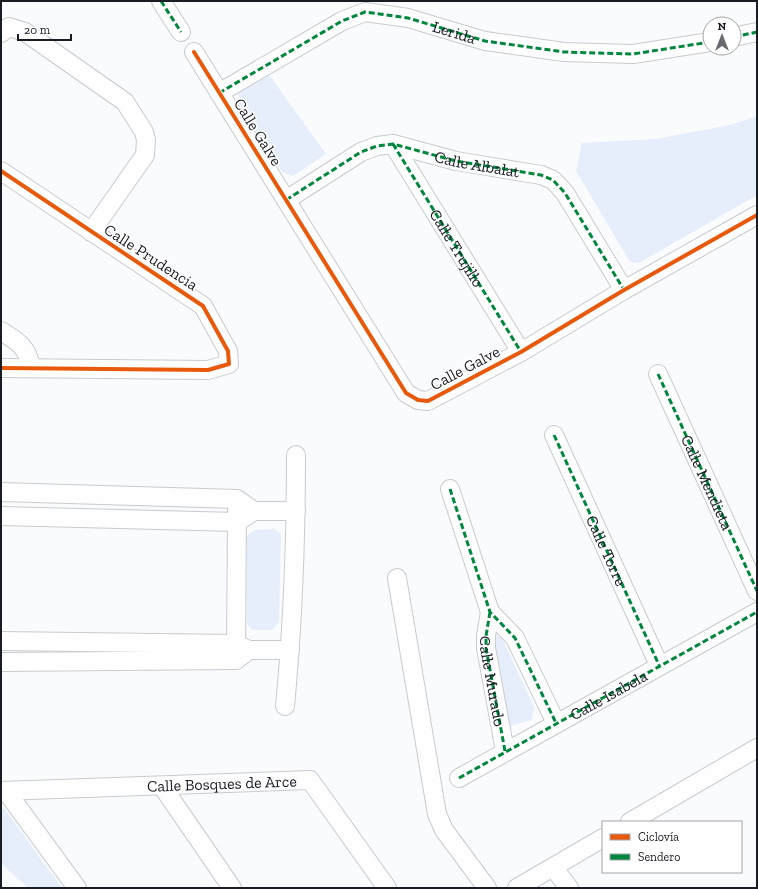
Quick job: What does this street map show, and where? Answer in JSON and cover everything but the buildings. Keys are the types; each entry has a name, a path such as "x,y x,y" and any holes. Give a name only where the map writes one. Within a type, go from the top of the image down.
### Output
{"street":[{"path":"161,1 181,32"},
{"name":"Lerida","path":"220,93 342,21 365,12 408,18 485,41 564,52 633,54 702,43"},
{"path":"1,33 9,27 25,32 125,102 144,132 146,140 145,154 91,232"},
{"path":"742,35 757,32"},
{"name":"Calle Galve","path":"194,52 406,393 418,400 428,401 521,352 624,290 757,215"},
{"name":"Calle Albalat","path":"286,200 361,152 377,146 393,144 456,161 541,175 554,180 565,192 624,290"},
{"name":"Calle Trujillo","path":"393,144 521,352"},
{"name":"Calle Prudencia","path":"1,171 203,306 228,351 229,364 208,370 1,368"},
{"path":"1,331 21,344 26,350 31,368"},
{"name":"Calle Mendieta","path":"658,374 757,591"},
{"name":"Calle Torre","path":"554,435 659,665"},
{"path":"285,706 290,650 296,511 296,455"},
{"name":"Calle Murado","path":"450,489 490,612 515,638 556,723"},
{"path":"1,492 237,499 254,511"},
{"path":"237,499 240,651"},
{"path":"1,516 237,522 254,511 296,511"},
{"path":"397,578 437,814 451,839 487,888"},
{"name":"Calle Murado","path":"490,612 486,636 486,648 505,751"},
{"name":"Calle Isabela","path":"459,778 659,665 757,612"},
{"path":"1,640 240,651"},
{"path":"1,662 290,650"},
{"path":"632,821 757,748"},
{"name":"Calle Bosques de Arce","path":"3,791 310,780 387,888"},
{"path":"162,786 232,888"},
{"path":"3,791 77,888"},
{"path":"517,888 602,839"},
{"path":"553,867 569,888"}],"shaded area":[{"path":"267,72 326,154 293,176 283,173 239,105 239,91"},
{"path":"757,116 757,195 639,263 630,262 576,171 582,143 656,139 730,125"},
{"path":"274,529 281,534 279,622 272,630 253,630 247,624 247,536 254,530"},
{"path":"495,635 502,638 535,709 531,720 511,726 505,717 491,641"},
{"path":"1,804 62,888 28,888 1,863"}],"marked path":[{"path":"161,1 181,32"},
{"path":"219,93 342,21 365,12 408,18 485,41 564,52 633,54 702,43"},
{"path":"742,35 757,32"},
{"path":"393,144 521,352"},
{"path":"286,200 361,152 377,146 393,144 456,161 541,175 553,180 565,193 624,290"},
{"path":"658,374 757,591"},
{"path":"554,435 659,665"},
{"path":"450,489 490,612 515,638 556,723"},
{"path":"490,612 486,636 486,648 505,751"},
{"path":"459,778 757,612"}],"cycle path":[{"path":"194,52 406,393 418,400 428,401 521,352 624,290 757,215"},
{"path":"1,171 203,306 228,351 229,364 208,370 1,368"}]}
